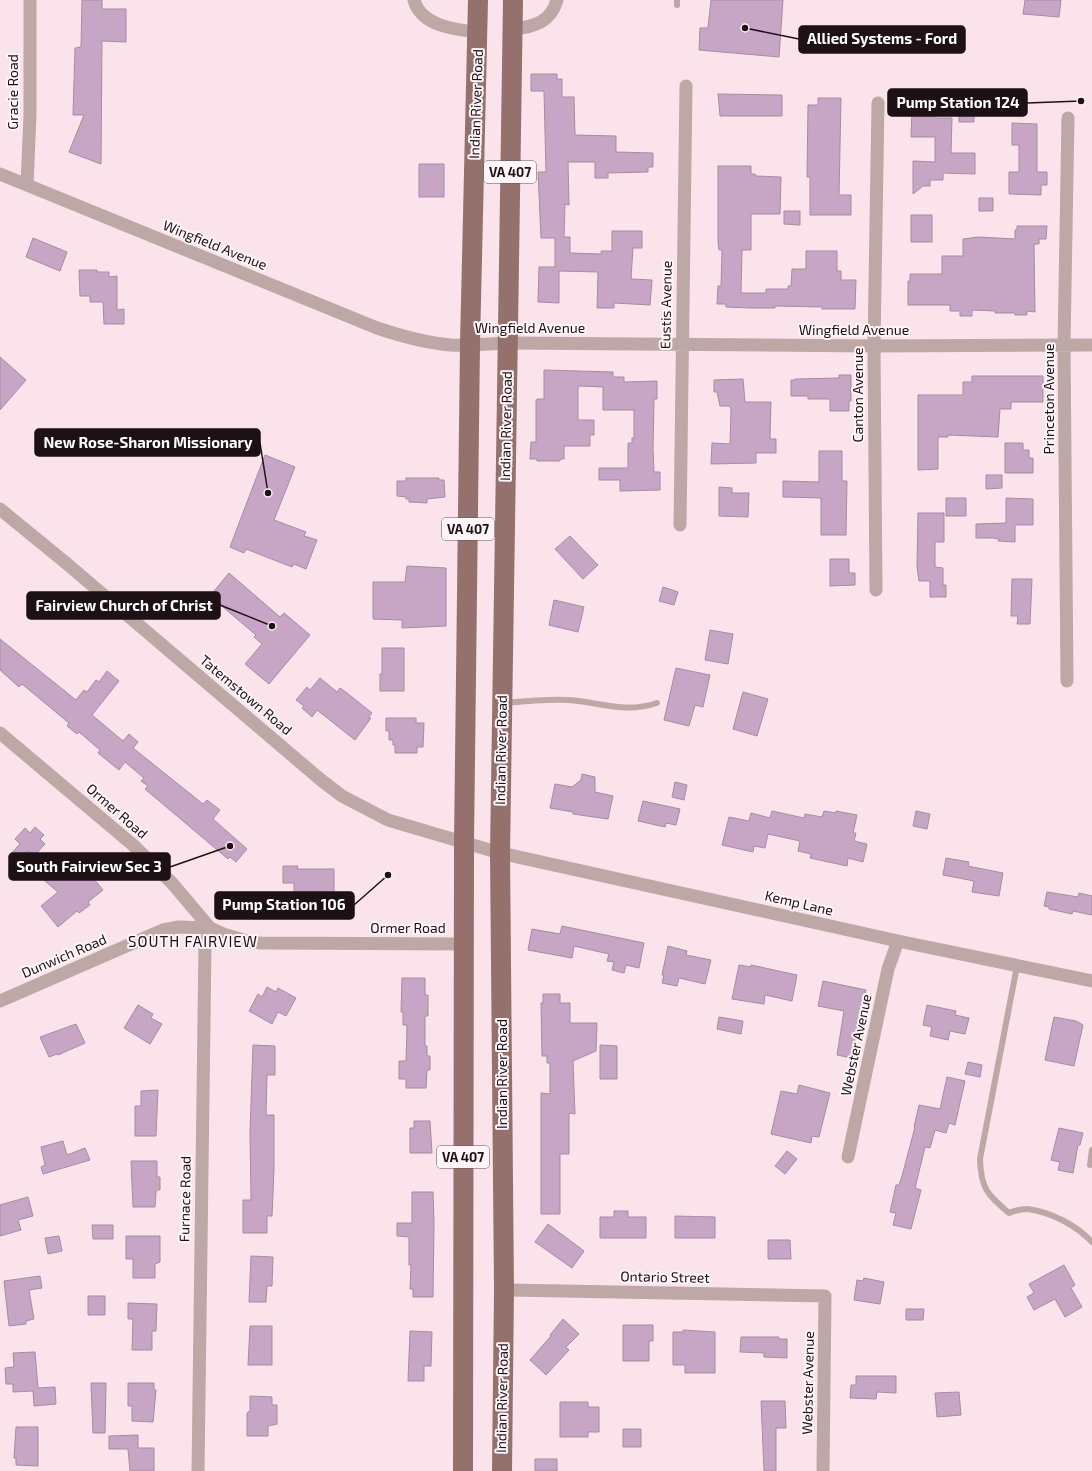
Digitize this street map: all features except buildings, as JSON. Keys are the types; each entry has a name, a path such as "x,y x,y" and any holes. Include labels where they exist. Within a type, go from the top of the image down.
{"main road":[{"name":"Indian River Road","path":"463,1471 464,843 470,344 478,0"},
{"name":"Indian River Road","path":"502,1471 504,1290 500,853 513,0"}],"street":[{"name":"Gracie Road","path":"27,185 30,116 30,0"},
{"name":"Indian River Road","path":"414,0 416,8 427,18 455,30 478,32"},
{"path":"513,29 541,22 552,14 557,0"},
{"name":"Eustis Avenue","path":"680,525 686,86"},
{"name":"Canton Avenue","path":"876,590 874,346 878,104"},
{"name":"Princeton Avenue","path":"1067,681 1064,345 1068,118"},
{"name":"Wingfield Avenue","path":"0,174 377,328 399,336 424,341 453,345 507,343 874,346 1092,345"},
{"name":"Tatemstown Road","path":"0,509 72,568 321,780 342,796 388,820 500,853"},
{"name":"Ormer Road","path":"0,733 133,845 172,883 210,928 223,934 256,942 464,944"},
{"name":"Kemp Lane","path":"500,853 898,941 1092,981"},
{"name":"Dunwich Road","path":"0,1001 163,930 179,927 210,928"},
{"name":"Furnace Road","path":"198,1471 205,944 210,928"},
{"name":"Webster Avenue","path":"848,1157 888,969 898,941"},
{"name":"Ontario Street","path":"504,1290 825,1296"},
{"name":"Webster Avenue","path":"823,1471 825,1296"}],"lane":[{"path":"502,703 569,700 628,708 641,708 657,703"},
{"path":"1017,966 980,1159 980,1175 987,1194 1009,1213 1026,1209 1052,1216 1081,1230 1092,1242"},
{"path":"1090,1164 1092,1150"}],"place":[{"name":"Allied Systems - Ford","path":"745,28"},
{"name":"Pump Station 124","path":"1081,101"},
{"name":"New Rose-Sharon Missionary","path":"268,493"},
{"name":"Fairview Church of Christ","path":"272,626"},
{"name":"South Fairview Sec 3","path":"230,846"},
{"name":"Pump Station 106","path":"388,875"}],"district":[{"name":"SOUTH FAIRVIEW","path":"193,942"}]}
